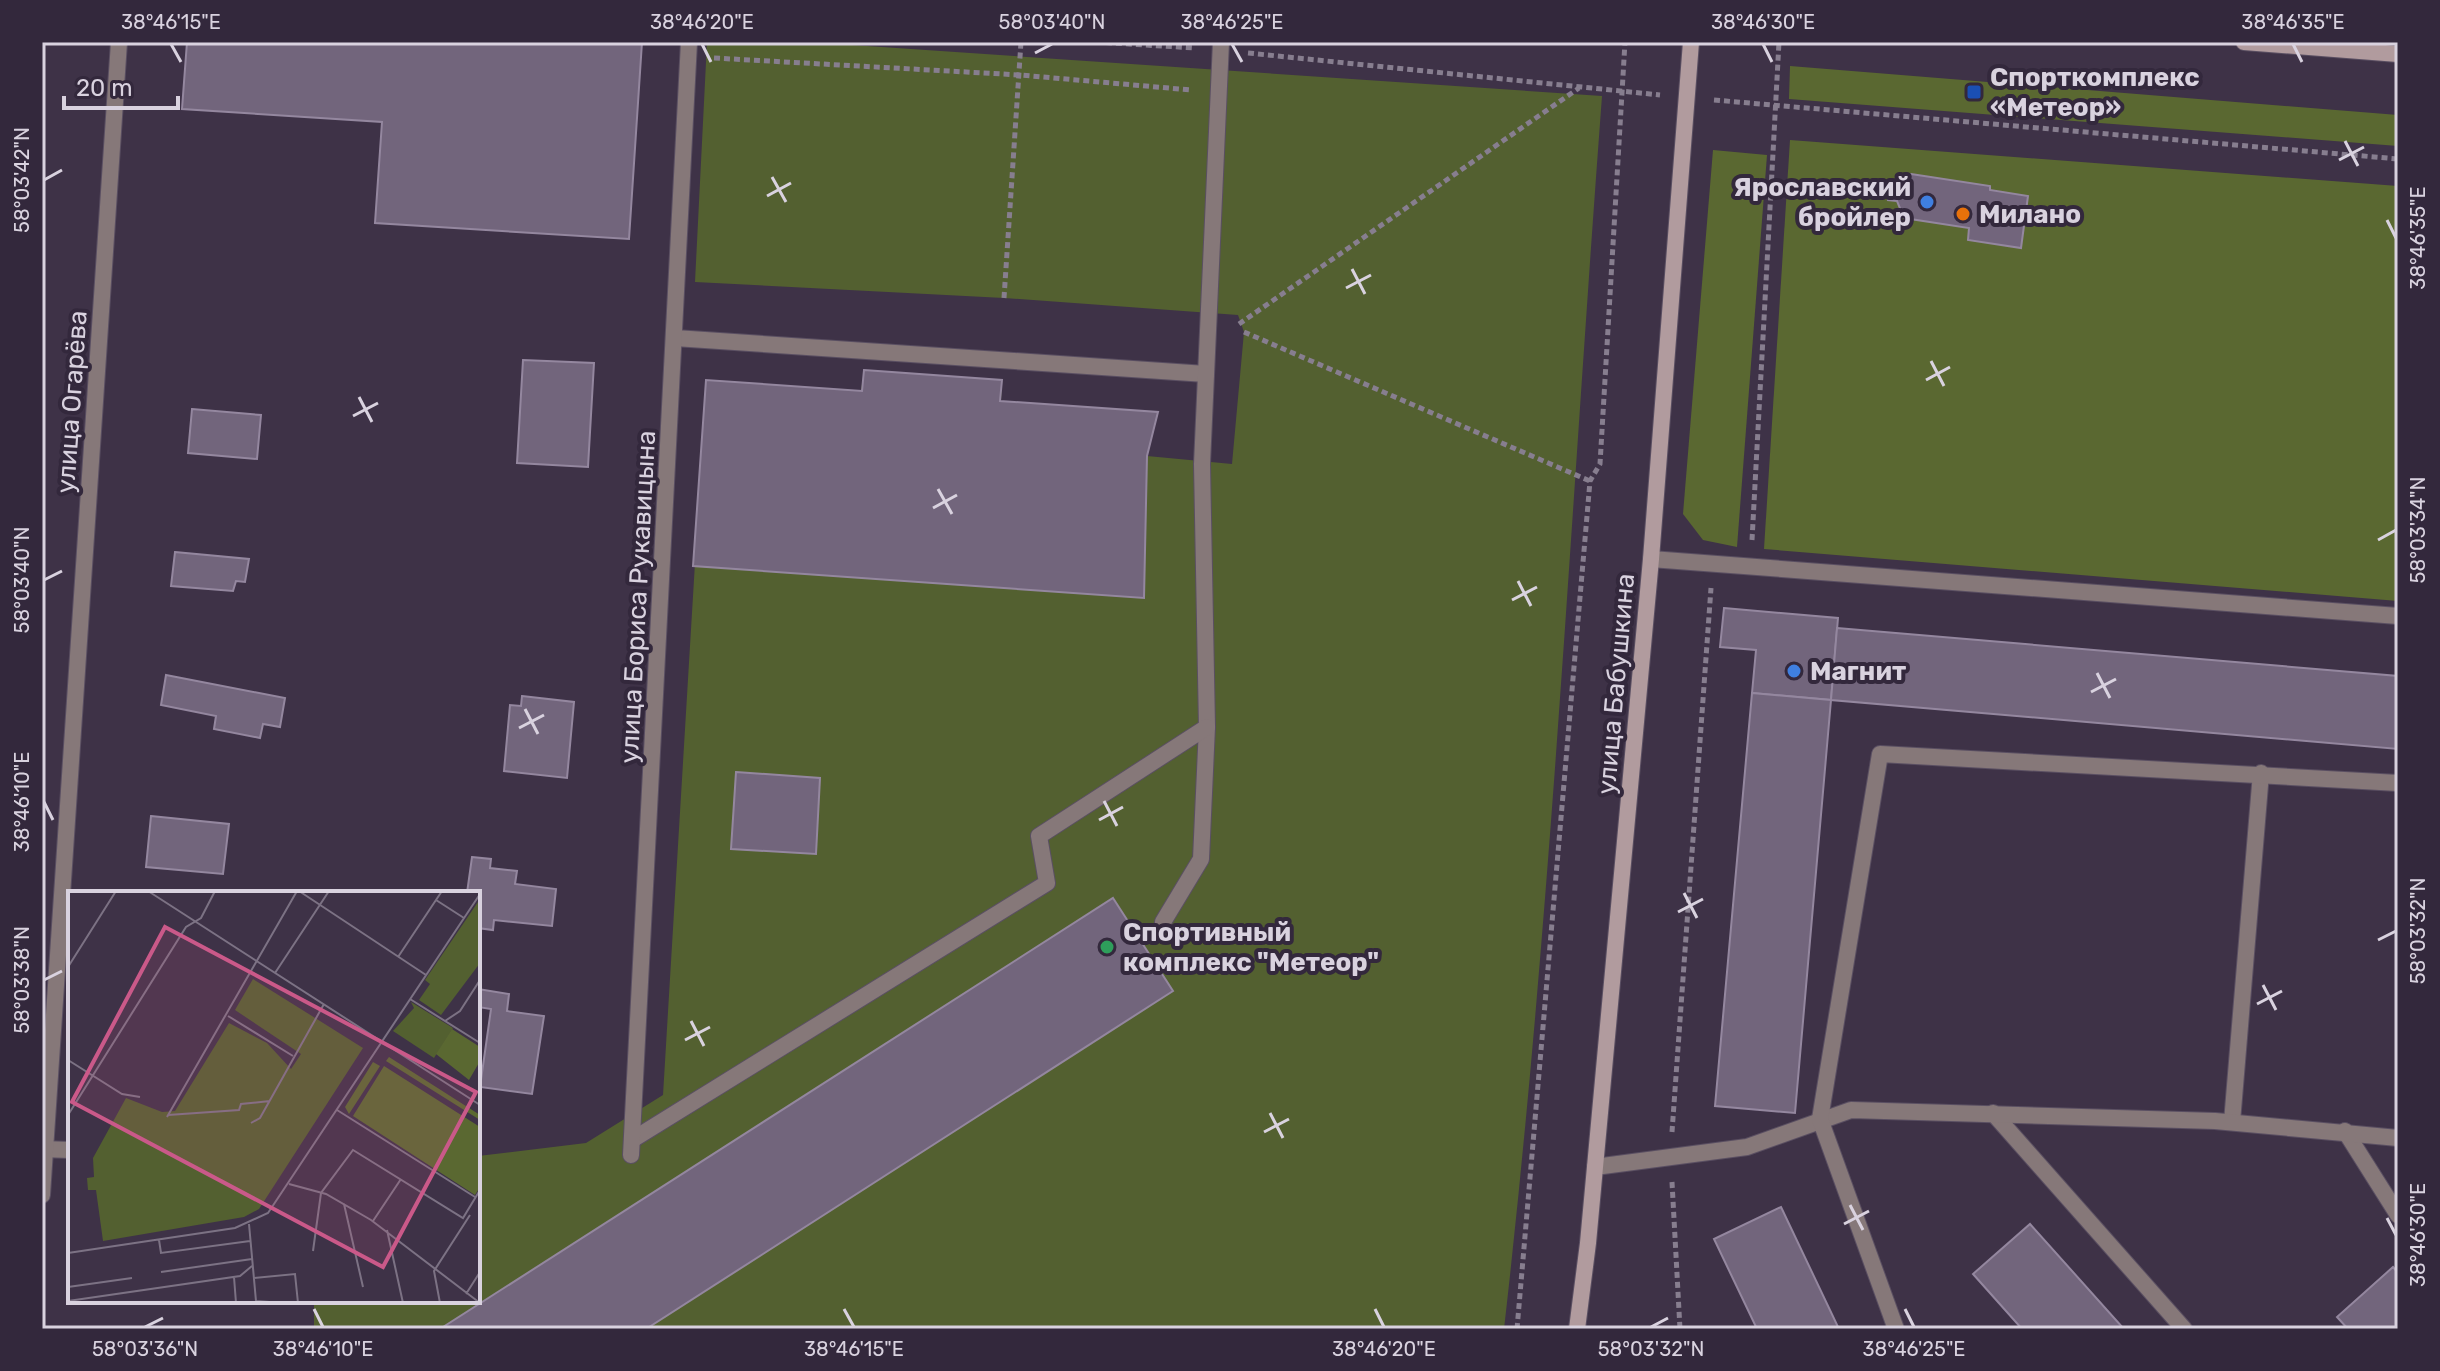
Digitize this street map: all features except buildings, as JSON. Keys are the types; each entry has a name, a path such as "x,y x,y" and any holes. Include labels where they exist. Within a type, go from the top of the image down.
{"street":[{"name":"улица Огарёва","path":"42,1195 119,42"},
{"name":"улица Бабушкина","path":"1577,1329 1595,1167 1651,559 1691,42"},
{"path":"2244,42 2398,54"},
{"path":"1163,922 1201,859 1207,727 1202,464 1221,46"},
{"name":"улица Бориса Рукавицына","path":"689,49 631,1147 1047,883 1039,836 1207,727"},
{"path":"675,338 1206,374"},
{"path":"1651,559 2398,616"},
{"path":"1896,1329 1820,1119 1880,754 2398,783"},
{"path":"2232,1122 2261,773"},
{"path":"1595,1167 1747,1147 1851,1110 2232,1122 2398,1138"},
{"path":"1993,1113 2184,1329"},
{"path":"2345,1131 2398,1215"},
{"path":"44,1149 68,1150"}],"path":[{"path":"1004,298 1021,42"},
{"path":"1096,42 1221,46 1775,107 2398,159"},
{"path":"1517,1329 1590,481 1600,464 1625,42"},
{"path":"1750,567 1779,42"},
{"path":"689,49 1219,92"},
{"path":"1239,324 1580,87"},
{"path":"1244,332 1590,481"},
{"path":"1680,1329 1670,1157 1712,564"}],"green space":[{"name":"Спортивный комплекс \"Метеор\"","path":"707,42 808,42 1602,96 1535,1021 1504,1329 314,1329 314,1303 480,1303 480,1156 586,1143 663,1095 706,380 861,391 864,370 1002,380 1001,401 1158,412 1147,456 1232,464 1244,332 1238,315 1004,298 695,282"},
{"path":"1790,66 2398,115 2398,146 1789,99"},
{"path":"1790,140 2398,186 2398,601 1764,549"},
{"path":"1713,150 1767,155 1737,547 1703,540 1683,514"}],"place":[{"name":"Спорткомплекс «Метеор»","path":"1974,92"},
{"name":"Ярославский бройлер","path":"1927,202"},
{"name":"Милано","path":"1963,214"},
{"name":"Магнит","path":"1794,671"},
{"name":"Спортивный комплекс \"Метеор\"","path":"1107,947"}]}
